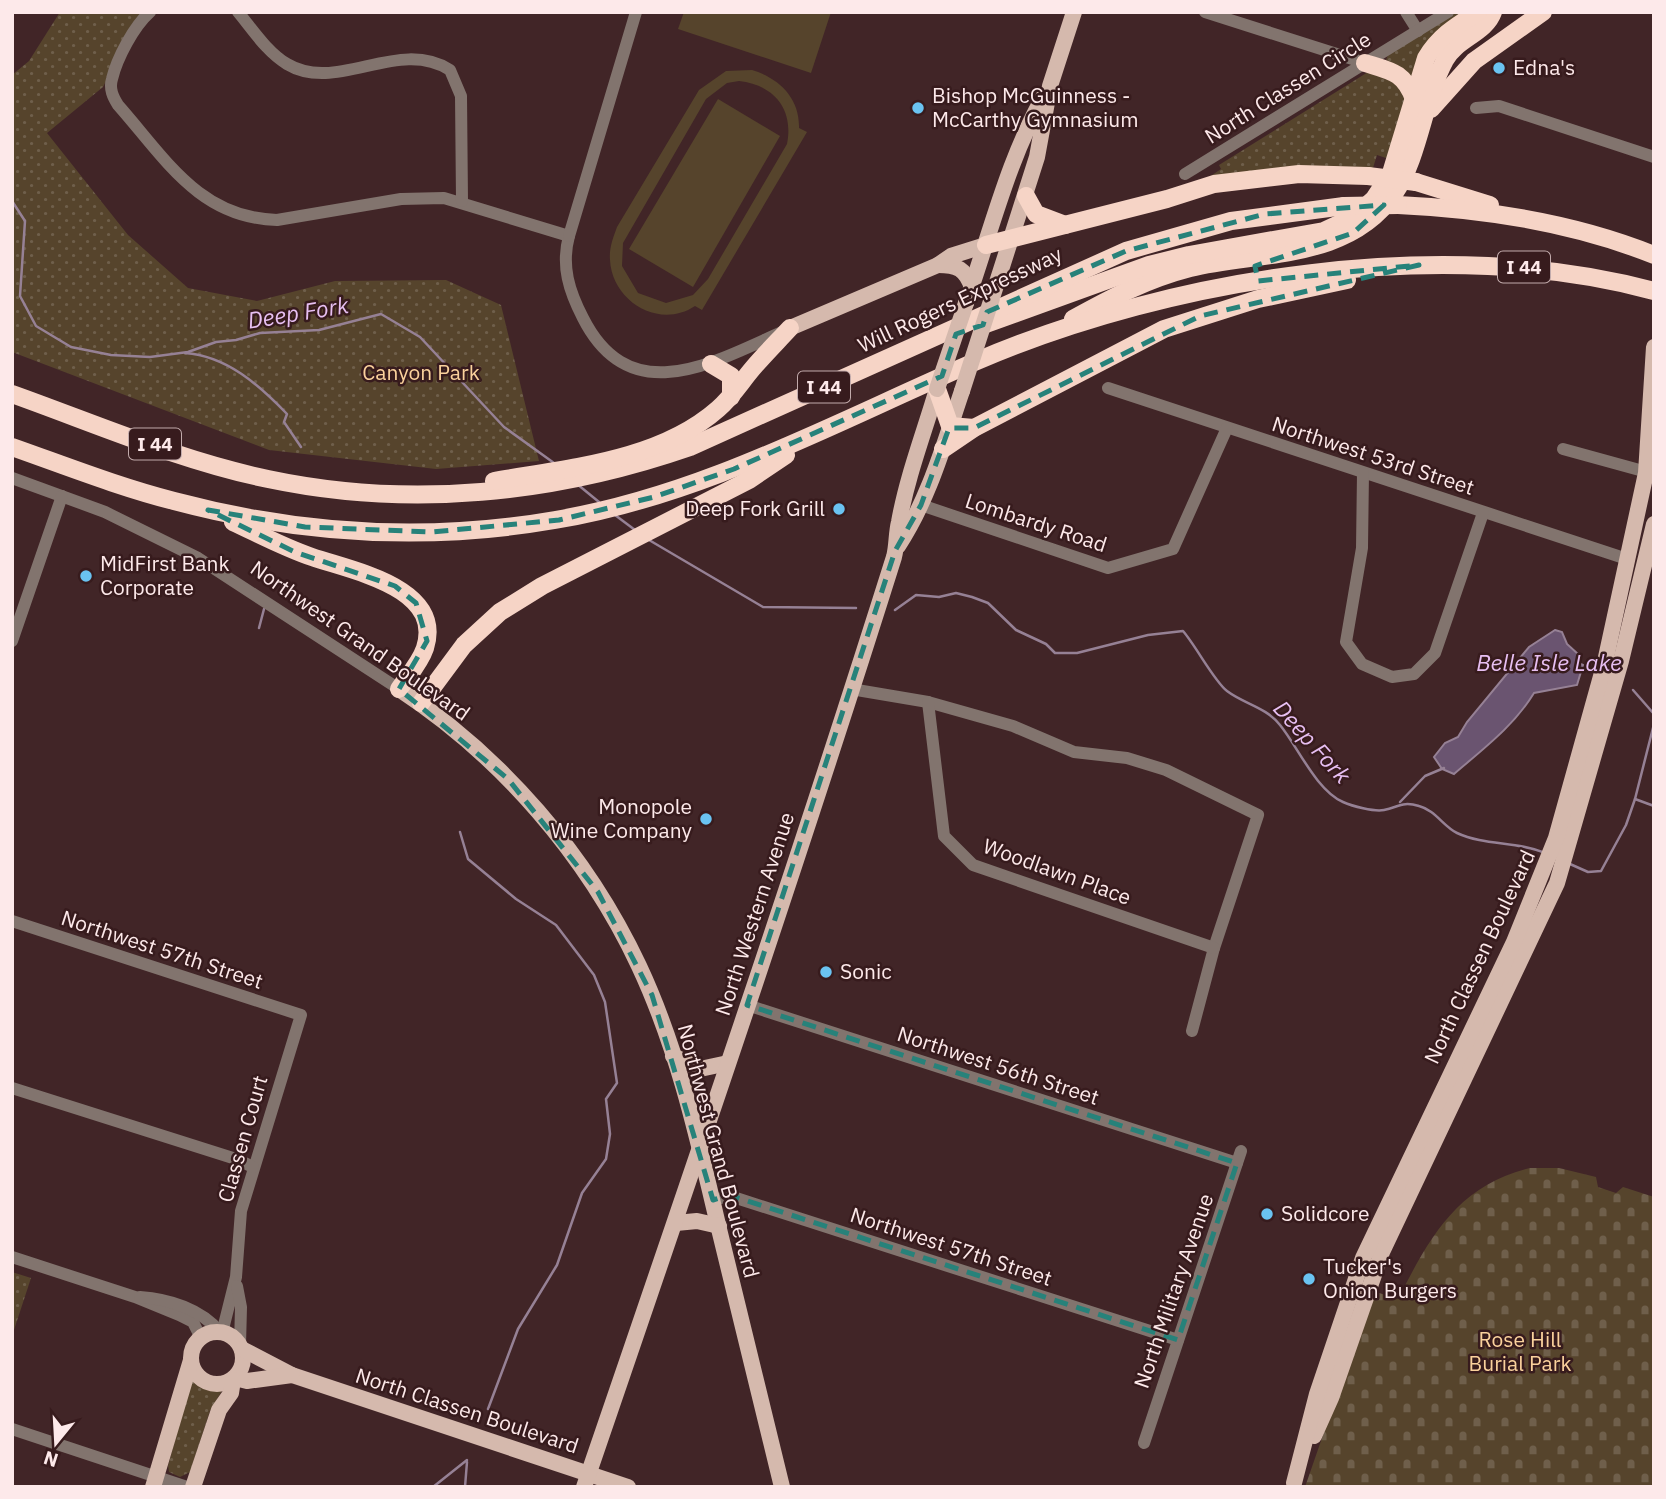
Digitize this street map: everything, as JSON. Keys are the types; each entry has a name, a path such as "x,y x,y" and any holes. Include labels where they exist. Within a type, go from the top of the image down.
{"highway":[{"path":"903,352 1149,265 1337,226 1354,217 1384,187 1397,156 1426,58 1443,34 1478,12"},
{"path":"1042,336 1129,289 1152,280 1239,258 1316,247 1353,233 1374,217 1393,196 1446,59 1460,41 1490,21 1493,12"},
{"path":"1440,73 1523,12"},
{"path":"1420,126 1436,102 1474,61 1542,12"},
{"path":"1365,63 1401,76 1408,83 1413,99"},
{"path":"986,244 1230,181 1300,174 1368,176 1437,186 1526,218"},
{"path":"1026,196 1036,214 1065,225"},
{"name":"Will Rogers Expressway","path":"12,394 265,479 337,490 414,495 523,482 690,447 1126,251 1231,221 1344,206 1398,205 1480,211 1526,218 1648,253"},
{"path":"943,449 974,428 1130,346 1199,316 1258,299 1419,265"},
{"name":"I 44","path":"12,447 136,491 208,510 305,527 384,532 467,531 559,520 654,497 734,469 983,358 1042,336 1206,291 1293,276 1419,265 1527,267 1654,291"},
{"path":"620,463 690,428 731,397 751,369 790,328"},
{"path":"711,364 731,376 731,397"},
{"path":"12,386 89,421"},
{"path":"937,398 950,426 974,428"},
{"path":"421,704 464,645 500,612 601,556 749,480 827,428"},
{"path":"208,510 295,552 384,582 411,597 427,625 427,641 420,659 399,689"}],"main road":[{"name":"North Western Avenue","path":"895,551 921,505 943,449 1026,196 1044,128 1050,86 1074,12"},
{"name":"North Western Avenue","path":"587,1480 676,1223 852,689 895,551 914,464 969,295 1028,124 1050,86"},
{"path":"790,328 986,244"},
{"path":"945,261 979,265 992,293"},
{"path":"945,261 967,274 969,295"},
{"name":"North Classen Boulevard","path":"1563,841 1627,559 1650,474 1654,347"},
{"name":"North Classen Boulevard","path":"1293,1485 1331,1398 1405,1184 1550,881 1633,615 1654,524"},
{"path":"1616,611 1633,615"},
{"name":"Northwest Grand Boulevard","path":"399,689 421,704 508,779 578,864 629,946 673,1056 700,1149 782,1487"},
{"path":"673,1056 700,1069 728,1063"},
{"path":"676,1223 697,1221 719,1226"},
{"path":"154,1482 193,1348 201,1338 221,1333"},
{"name":"North Classen Boulevard","path":"221,1333 292,1375 587,1480 628,1487"},
{"path":"193,1487 219,1410 243,1363 241,1347"},
{"name":"North Classen Boulevard","path":"191,1360 196,1373 206,1382 220,1385 234,1379 247,1381 292,1375"}],"street":[{"path":"150,12 138,26 111,80 111,93 118,105 194,190 208,202 239,216 277,220 401,199 444,198 462,201 569,236"},
{"path":"238,12 274,55 301,70 331,72 424,58 450,70 461,96 462,201"},
{"path":"1205,12 1365,63"},
{"path":"1406,12 1418,31"},
{"name":"North Classen Circle","path":"1185,174 1448,12"},
{"path":"634,14 565,257 570,289 588,328 606,352 623,363 653,372 687,371 711,364 790,328"},
{"path":"1476,108 1499,106 1654,157"},
{"name":"Northwest 53rd Street","path":"1108,388 1627,559"},
{"name":"Lombardy Road","path":"921,505 1108,568 1173,549 1227,428"},
{"path":"1563,449 1650,474"},
{"path":"1363,473 1362,548 1346,642 1362,664 1392,677 1414,674 1435,653 1483,513"},
{"name":"Northwest Grand Boulevard","path":"12,478 105,512 198,558 399,689"},
{"path":"12,641 62,496"},
{"path":"852,689 928,702 1013,726 1074,752 1127,758 1166,770 1258,816 1214,947 1192,1031"},
{"name":"Woodlawn Place","path":"928,702 944,835 973,865 1214,947"},
{"name":"Northwest 57th Street","path":"12,921 300,1015"},
{"name":"Northwest 56th Street","path":"747,1004 1239,1157"},
{"name":"Classen Court","path":"221,1333 236,1277 241,1211 300,1015"},
{"path":"12,1088 236,1159 253,1167"},
{"name":"North Military Avenue","path":"1144,1443 1239,1157"},
{"name":"Northwest 57th Street","path":"713,1200 730,1196 1178,1340"},
{"path":"12,1257 135,1297 192,1322 201,1338"},
{"name":"Classen Court","path":"236,1277 241,1307 241,1347"},
{"path":"135,1297 157,1298 189,1309 213,1323 221,1333"},
{"path":"12,1429 154,1482 187,1487"}],"highlighted area":[{"path":"1384,205 1353,233 1255,266 1258,281 1419,265 1200,316 974,428 949,428 921,505 895,551 747,1005 1237,1163 1178,1340 729,1195 713,1200 652,995 598,892 508,779 399,689 427,641 416,603 395,586 295,552 208,510 305,527 432,532 559,520 654,497 734,469 942,376 956,334 983,325 987,312 1126,251 1265,214"}],"green space":[{"name":"Canyon Park","path":"60,12 142,12 103,87 47,133 128,235 188,288 257,301 335,281 446,280 501,305 539,461 436,469 269,450 12,352 12,75 29,61"},
{"path":"684,12 831,12 811,73 678,29"},
{"path":"1455,12 1464,12 1413,78 1386,60 1388,55"},
{"path":"752,70 779,84 796,107 799,128 807,132 702,310 695,306 681,313 653,313 628,299 619,288 610,260 613,239 617,227 699,90 726,71","holes":["727,83 751,83 771,93 779,101 787,120 787,144 708,279 693,295 666,303 638,293 622,266 623,243 706,99"]},
{"path":"1368,72 1394,79 1407,94 1389,159 1377,155 1372,171 1199,184 1221,169 1219,165"},
{"path":"718,99 780,136 693,287 629,249"},
{"name":"Rose Hill Burial Park","path":"1530,1168 1559,1168 1596,1177 1598,1187 1616,1193 1623,1187 1654,1197 1654,1487 1305,1487 1373,1291 1398,1299 1435,1235 1465,1201 1483,1187"},
{"path":"12,1272 31,1278 12,1336"},
{"path":"192,1376 208,1388 223,1389 210,1411 190,1472 180,1477 169,1472 168,1466"}],"water":[{"name":"Belle Isle Lake","path":"1555,630 1562,632 1567,644 1579,655 1579,663 1583,665 1577,685 1534,693 1508,727 1454,774 1442,769 1434,757 1445,743 1458,737 1467,722 1529,647"}],"waterway":[{"name":"Deep Fork","path":"12,201 25,221 20,296 36,326 71,347 111,355 150,357 188,352 216,342 260,333 319,330 381,314 420,337 504,427 554,463"},
{"path":"185,353 215,360 253,383 287,414 284,422 301,447"},
{"name":"Deep Fork","path":"577,484 599,502"},
{"name":"Deep Fork","path":"615,515 635,530"},
{"name":"Deep Fork","path":"649,540 763,607 856,608"},
{"name":"Deep Fork","path":"895,610 916,595 939,597 956,593 972,597 988,603 1016,630 1046,644 1055,653 1077,653 1148,635 1183,631 1227,691 1262,710 1280,725 1316,778 1333,796 1347,804 1375,810 1404,804 1419,806 1430,811 1457,833 1545,853"},
{"path":"259,628 264,609"},
{"path":"1633,690 1654,714"},
{"path":"1635,799 1654,724"},
{"path":"1400,802 1425,776 1444,768"},
{"name":"Deep Fork","path":"1570,864 1588,872 1601,871 1626,825 1635,799 1654,806"},
{"path":"460,832 468,859 516,899 556,925 594,975 605,1002 617,1083 606,1099 610,1134 606,1159 582,1193 557,1265 518,1329 488,1409"},
{"path":"433,1487 467,1460"},
{"path":"465,1487 467,1462"}],"place":[{"name":"Edna's","path":"1499,68"},
{"name":"Bishop McGuinness - McCarthy Gymnasium","path":"918,108"},
{"name":"Deep Fork Grill","path":"839,509"},
{"name":"MidFirst Bank Corporate","path":"86,576"},
{"name":"Monopole Wine Company","path":"706,819"},
{"name":"Sonic","path":"826,972"},
{"name":"Solidcore","path":"1267,1214"},
{"name":"Tucker's Onion Burgers","path":"1309,1279"}]}
